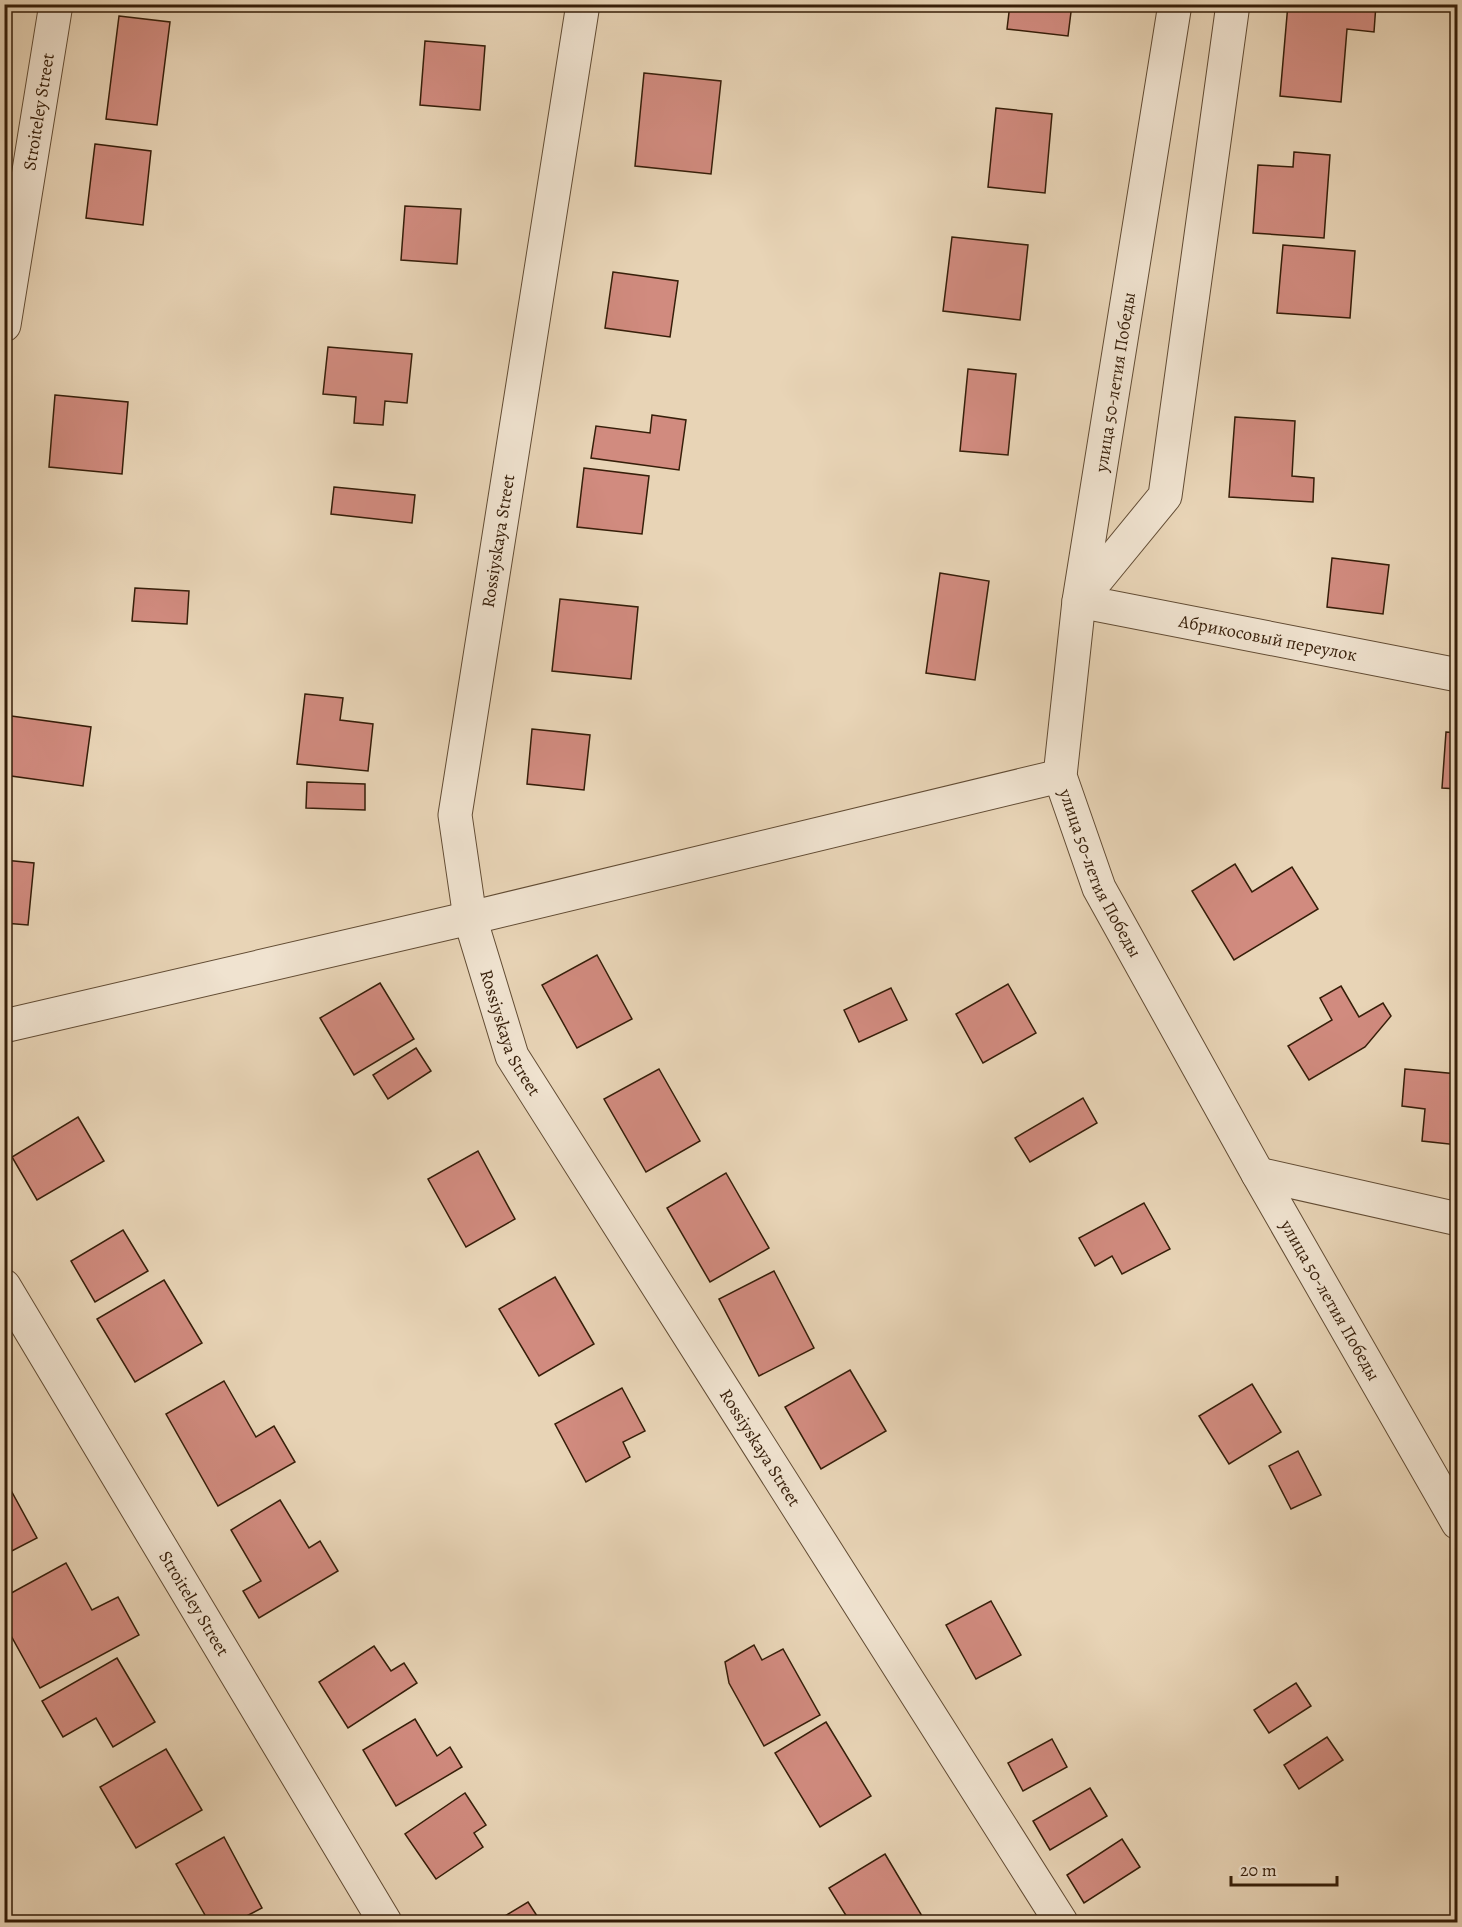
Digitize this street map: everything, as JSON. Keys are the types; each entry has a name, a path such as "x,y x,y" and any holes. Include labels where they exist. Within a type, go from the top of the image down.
{"street":[{"name":"Stroiteley Street","path":"4,325 56,4"},
{"name":"Rossiyskaya Street","path":"583,4 455,815 470,918 512,1056 1060,1923"},
{"name":"улица 50-летия Победы","path":"1175,4 1079,601 1060,776 1099,888 1258,1174 1458,1523"},
{"path":"1079,601 1165,495 1233,4"},
{"name":"Абрикосовый переулок","path":"1079,601 1458,675"},
{"path":"4,1026 470,918 1060,776"},
{"path":"1258,1174 1458,1219"},
{"name":"Stroiteley Street","path":"4,1286 385,1923"}],"building":[{"path":"1010,4 1072,4 1068,36 1007,29"},
{"path":"1288,4 1376,4 1374,32 1347,29 1341,102 1280,96"},
{"path":"119,16 170,22 157,125 106,119"},
{"path":"425,41 485,46 480,110 420,105"},
{"path":"644,73 721,81 711,174 635,166"},
{"path":"996,108 1052,114 1045,193 988,187"},
{"path":"95,144 151,151 143,225 86,218"},
{"path":"1294,152 1330,155 1324,238 1253,233 1258,165 1293,167"},
{"path":"405,206 461,209 457,264 401,260"},
{"path":"952,237 1028,245 1020,320 943,311"},
{"path":"1283,245 1355,251 1350,318 1277,313"},
{"path":"613,272 678,281 670,337 605,328"},
{"path":"328,347 412,354 407,403 385,401 383,425 354,423 356,397 323,394"},
{"path":"968,369 1016,374 1008,455 960,451"},
{"path":"55,395 128,402 122,474 49,467"},
{"path":"652,415 686,420 679,470 591,458 596,426 650,433"},
{"path":"1235,417 1295,421 1292,476 1314,478 1313,502 1229,497"},
{"path":"584,468 649,476 642,534 577,527"},
{"path":"334,487 415,495 412,523 331,514"},
{"path":"1332,558 1389,565 1383,614 1327,607"},
{"path":"940,573 989,581 975,680 926,673"},
{"path":"135,588 189,591 187,624 132,621"},
{"path":"560,599 638,607 631,679 552,671"},
{"path":"305,694 343,698 340,720 373,724 368,771 297,764"},
{"path":"4,715 91,727 83,786 4,775"},
{"path":"532,729 590,735 584,790 527,784"},
{"path":"1446,732 1458,733 1458,789 1442,788"},
{"path":"307,782 365,784 365,810 306,808"},
{"path":"4,860 34,863 28,925 4,923"},
{"path":"1235,864 1252,892 1292,867 1318,909 1234,960 1192,891"},
{"path":"597,955 632,1019 577,1048 542,985"},
{"path":"380,983 414,1039 354,1075 320,1018"},
{"path":"1008,984 1036,1033 983,1063 956,1014"},
{"path":"1341,986 1359,1017 1383,1003 1391,1016 1365,1047 1309,1080 1288,1046 1332,1020 1320,998"},
{"path":"891,988 907,1020 859,1042 844,1010"},
{"path":"416,1048 431,1071 388,1099 373,1075"},
{"path":"659,1069 700,1141 646,1172 604,1099"},
{"path":"1405,1069 1458,1074 1458,1145 1422,1141 1425,1109 1402,1106"},
{"path":"1083,1098 1097,1123 1030,1162 1015,1138"},
{"path":"78,1117 104,1161 37,1200 12,1157"},
{"path":"478,1151 515,1219 466,1247 428,1179"},
{"path":"726,1173 769,1248 710,1282 667,1208"},
{"path":"1144,1203 1170,1249 1122,1274 1112,1256 1095,1266 1079,1238"},
{"path":"123,1230 148,1271 95,1302 71,1261"},
{"path":"774,1271 814,1348 759,1376 719,1299"},
{"path":"555,1277 594,1344 539,1376 499,1309"},
{"path":"164,1280 202,1343 135,1382 97,1319"},
{"path":"850,1370 886,1431 821,1469 785,1407"},
{"path":"224,1381 256,1437 274,1426 295,1462 218,1506 166,1414"},
{"path":"1252,1384 1281,1432 1229,1464 1199,1416"},
{"path":"622,1388 645,1431 623,1442 630,1457 586,1482 555,1424"},
{"path":"1298,1451 1321,1495 1291,1509 1269,1466"},
{"path":"7,1483 37,1538 4,1555 4,1484"},
{"path":"280,1500 309,1548 320,1541 338,1571 259,1618 243,1591 261,1581 231,1530"},
{"path":"66,1563 92,1610 118,1597 139,1635 40,1688 4,1623 4,1597"},
{"path":"991,1601 1021,1655 976,1679 946,1625"},
{"path":"754,1645 762,1660 783,1649 820,1715 764,1746 729,1683 725,1662"},
{"path":"374,1646 391,1671 404,1663 417,1683 348,1728 319,1682"},
{"path":"117,1658 155,1722 113,1747 96,1718 63,1737 42,1701"},
{"path":"1296,1683 1311,1706 1269,1733 1254,1710"},
{"path":"415,1719 437,1756 450,1747 462,1767 396,1806 363,1750"},
{"path":"826,1722 871,1796 820,1827 775,1753"},
{"path":"1327,1737 1343,1760 1299,1789 1284,1765"},
{"path":"1052,1739 1067,1767 1023,1791 1008,1763"},
{"path":"166,1749 202,1810 136,1848 100,1787"},
{"path":"1090,1788 1107,1816 1050,1850 1033,1821"},
{"path":"465,1793 486,1825 474,1833 483,1847 436,1879 405,1834"},
{"path":"224,1837 262,1908 235,1922 209,1922 176,1864"},
{"path":"1122,1839 1140,1867 1084,1903 1067,1875"},
{"path":"885,1854 922,1916 911,1922 850,1922 829,1888"},
{"path":"528,1902 541,1922 495,1922"}]}
